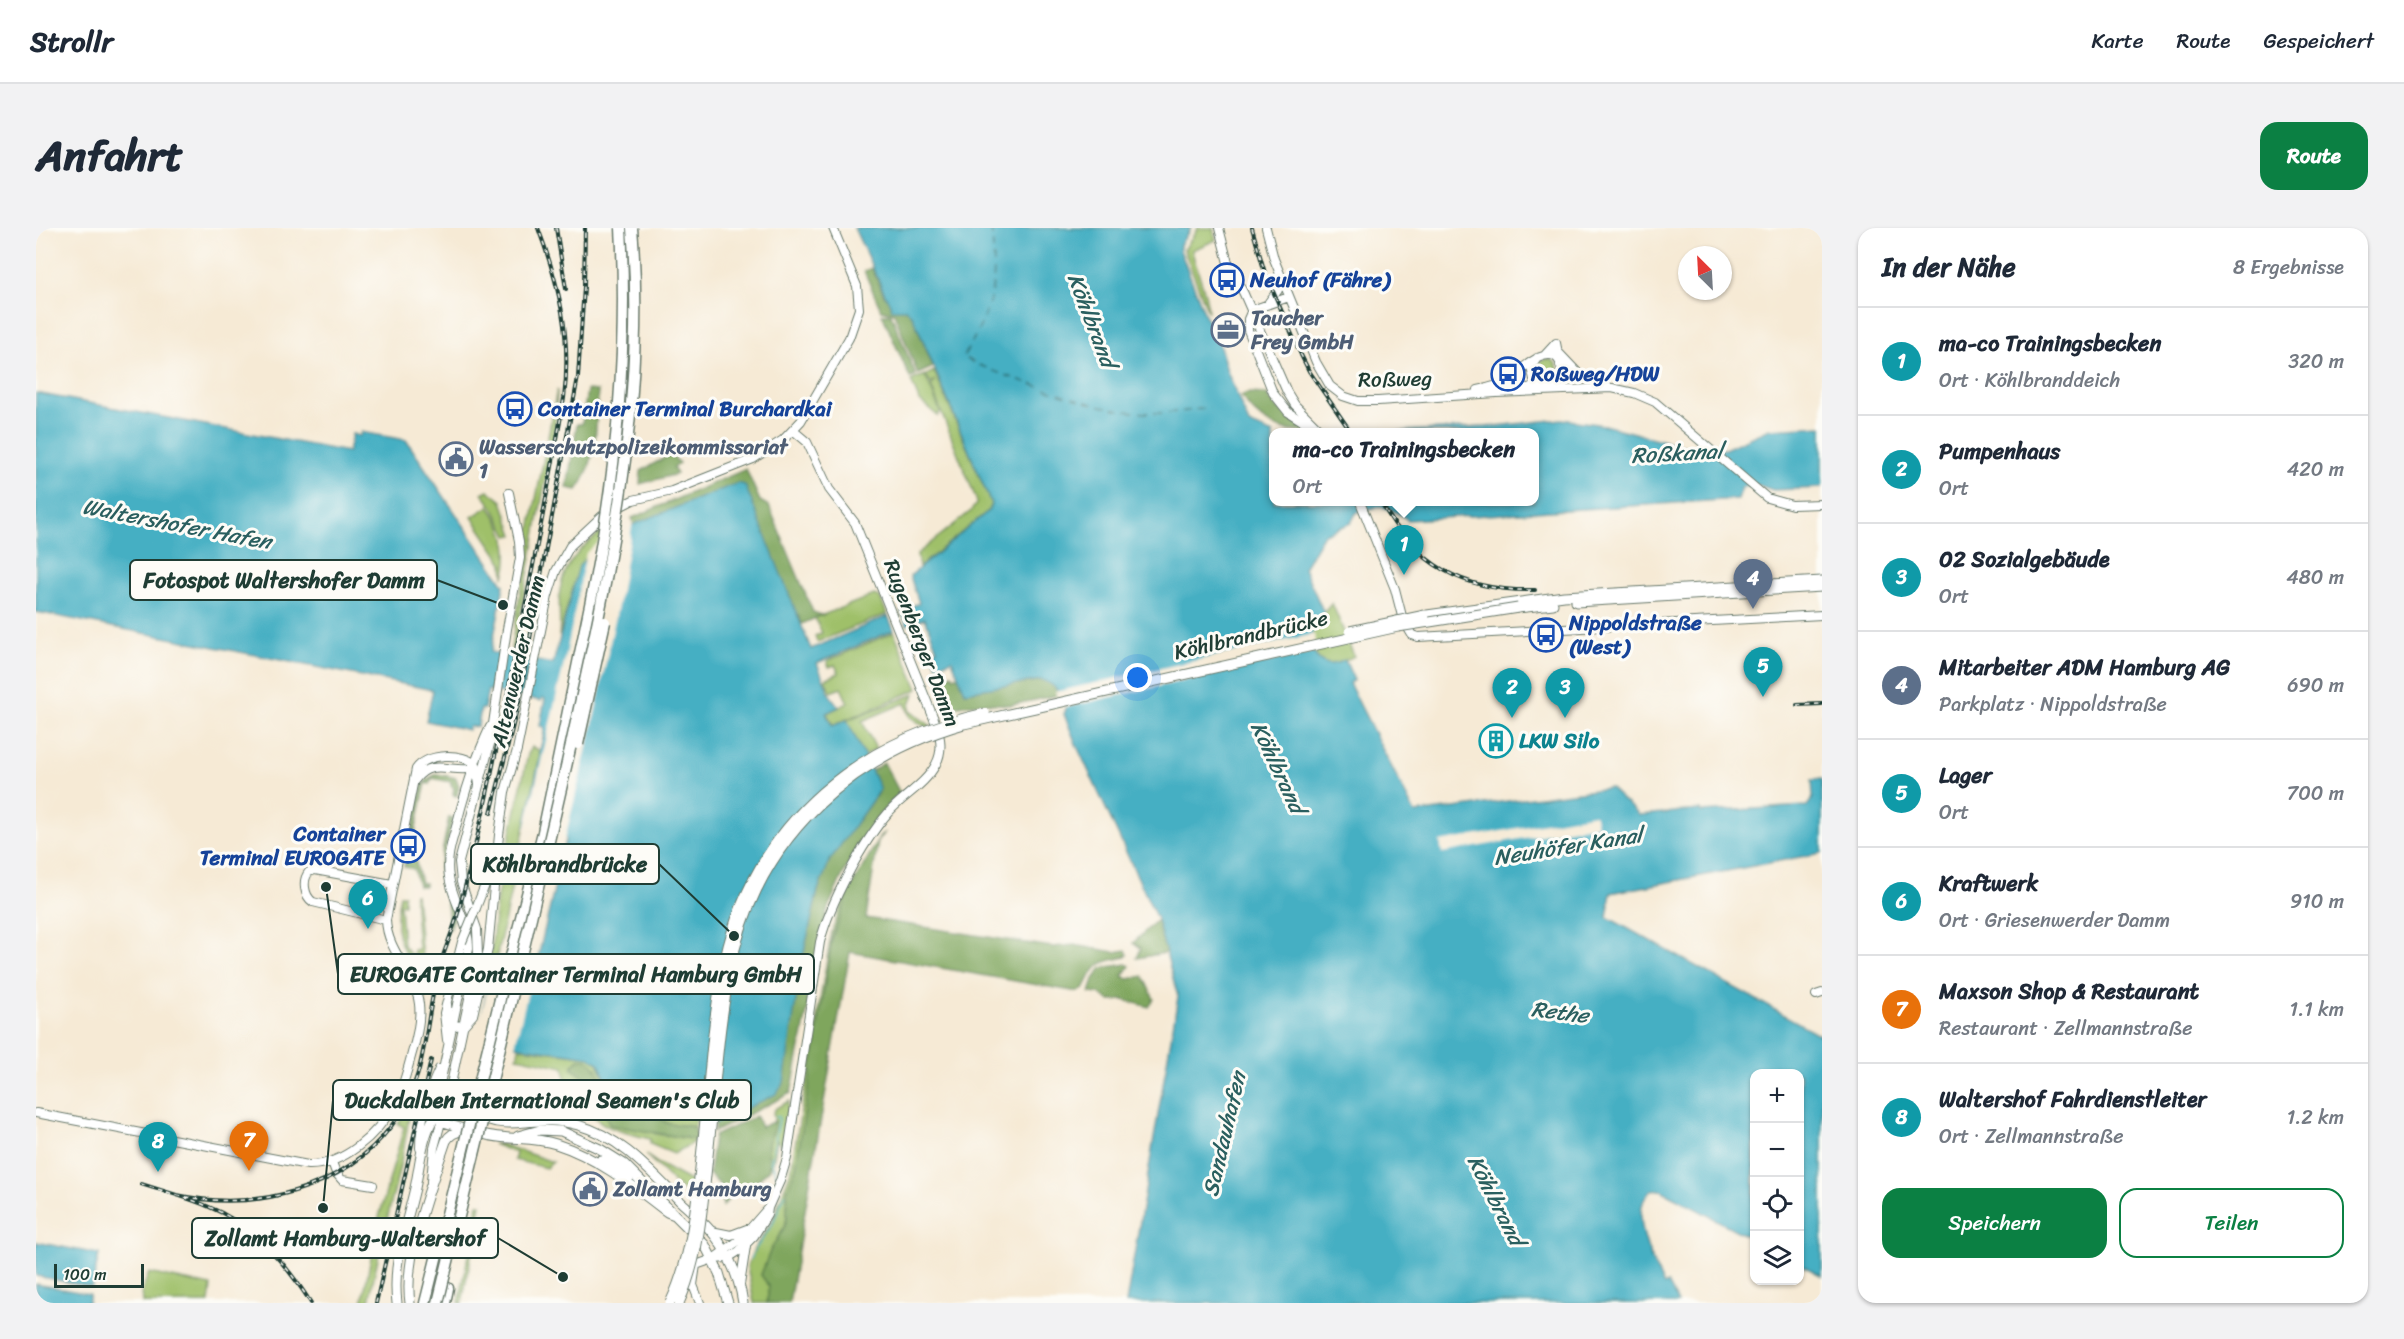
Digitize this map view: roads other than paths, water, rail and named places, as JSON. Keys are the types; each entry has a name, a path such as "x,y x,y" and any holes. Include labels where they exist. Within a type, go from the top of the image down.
{"highway":[{"path":"425,1303 543,832 600,558 620,393 623,301 621,228"},
{"path":"438,1303 557,805 602,602 622,487 630,410 634,321 632,228"},
{"path":"444,1303 572,772 609,604 636,416 641,329 639,228"}],"main road":[{"name":"Köhlbrandbrücke","path":"670,1303 688,1249 696,1201 720,991 728,947 738,916 759,870 791,824 829,786 873,754 921,731 970,716 1397,620 1487,605 1564,596 1822,581"},
{"name":"Köhlbrandbrücke","path":"679,1303 693,1264 700,1223 725,1002 741,930 764,876 795,830 833,791 873,762 914,741 964,724 1428,621 1571,602 1822,587"},
{"path":"397,1303 397,1263 429,1127 440,1117 467,1116 504,1123 543,1120 563,1123 652,1174 711,1231 726,1254 740,1287 743,1303"},
{"path":"410,1303 410,1266 430,1188 447,1139 457,1132 469,1130 493,1136 545,1141 566,1148 623,1179 666,1212 675,1215"},
{"path":"513,1138 546,1130 573,1136 618,1160 697,1235 713,1259 723,1282 728,1303"}],"street":[{"name":"Altenwerder Damm","path":"464,1025 473,1015 488,949 505,792 529,698 550,587 556,571 570,546 593,523 626,503 681,489 753,459 774,447 794,431 808,411 849,338 859,309 857,286 832,228"},
{"path":"1219,228 1228,263 1252,310 1287,392 1303,414 1318,428"},
{"name":"Roßweg","path":"1266,228 1280,273 1320,372 1330,386 1343,396 1358,401 1378,401 1612,388"},
{"path":"1268,303 1278,290 1280,273"},
{"path":"1289,297 1252,310 1248,319 1248,330 1273,393 1288,411 1316,428"},
{"name":"Roßweg","path":"1457,395 1500,384 1556,343 1559,353 1583,377"},
{"path":"1541,356 1531,366 1532,376 1538,383 1547,385 1558,379 1561,372 1559,353"},
{"name":"Roßweg","path":"1541,356 1554,357 1560,364 1583,377 1655,402 1767,498 1782,504 1822,504"},
{"name":"Roßweg","path":"1496,393 1514,388 1547,385 1597,389"},
{"name":"Rugenberger Damm","path":"726,1254 747,1245 763,1224 780,1180 786,1158 820,942 826,918 869,839 887,814 928,775 940,754 940,733 855,524 829,489 807,442 794,431"},
{"path":"477,765 493,720 520,558 519,541 509,493"},
{"path":"1362,506 1395,589 1403,620 1412,634 1418,637 1822,615"},
{"path":"36,1113 308,1166 332,1162 357,1147 388,1114 405,1078 419,1029 420,1011 417,993 390,943 386,920 416,769 428,759 446,756 477,765"},
{"name":"Altenwerder Damm","path":"440,1117 434,1106 466,968 469,941 451,887 448,862 468,780 477,765"},
{"name":"Altenwerder Damm","path":"440,1117 450,1089 475,973 479,941 476,924 461,882 459,862 479,785 477,765"},
{"path":"411,786 419,774 429,768 455,769 477,765"},
{"path":"455,769 468,780"},
{"name":"Altenwerder Damm","path":"447,1045 444,1017 462,942 490,872 499,835"},
{"path":"386,920 313,902 306,895 306,877 309,872 315,870 392,884"},
{"name":"Altenwerder Damm","path":"447,1004 447,1016 452,1024"},
{"path":"452,1024 458,1027 464,1025"},
{"name":"Altenwerder Damm","path":"420,1158 420,1135 432,1083 445,1054"},
{"path":"450,1089 453,1099 467,1116"},
{"path":"430,1188 440,1117 469,1130"},
{"path":"332,1162 336,1173 342,1180 374,1185"},
{"name":"Rugenberger Damm","path":"726,1254 768,1208"},
{"path":"711,1231 731,1235 749,1229"},
{"path":"740,1287 747,1245"},
{"path":"700,1303 693,1285 696,1265 726,1254"}],"water":[{"path":"854,228 1191,228 1180,245 1180,250 1212,332 1216,332 1227,371 1249,424 1269,432 1269,506 1539,506 1539,428 1464,428 1562,419 1604,425 1706,452 1725,449 1769,429 1822,426 1822,488 1773,490 1758,485 1742,487 1738,499 1408,520 1395,511 1378,507 1356,513 1351,523 1324,534 1304,568 1324,613 1313,632 1311,642 1313,651 1324,663 1334,664 1345,660 1354,680 1349,683 1415,813 1610,788 1639,815 1807,806 1813,798 1812,780 1822,779 1822,853 1611,893 1607,917 1822,1036 1822,1276 1804,1266 1804,1069 1750,1069 1750,1238 1661,1190 1651,1191 1644,1199 1641,1210 1644,1237 1664,1285 1668,1283 1678,1303 1126,1303 1178,997 1157,919 1076,744 1064,714 1066,709 1057,691 1051,684 1041,680 965,692 952,660 937,665 931,652 937,649 925,618 907,625 901,611 919,603 910,576 988,511 991,504 913,317 906,309 892,309"},
{"name":"Waltershofer Hafen","path":"36,393 348,452 352,434 360,436 361,432 406,440 504,585 491,652 553,664 579,566 585,559 632,525 738,483 745,485 811,649 888,616 894,630 817,663 830,695 839,707 826,713 832,726 847,720 880,789 830,860 818,890 801,965 784,1082 776,1094 717,1123 614,1099 599,1063 590,1057 490,1042 480,1026 488,980 530,991 566,839 525,827 544,735 544,727 540,726 545,699 542,698 541,701 488,690 478,726 469,727 468,730 426,721 433,690 36,612"},
{"path":"36,1242 99,1254 92,1287 36,1276"},
{"path":"36,1284 90,1294 88,1303 36,1302"}],"waterway":[{"path":"776,1117 779,1119 771,1162 777,1175"},
{"path":"751,1259 772,1225 785,1194"}],"railway":[{"path":"177,1195 206,1200 266,1197 295,1191 323,1180 349,1166 372,1147 392,1125 413,1087 424,1048 435,986 458,913 487,793 564,398 566,354 562,311 558,290 538,228"},
{"path":"556,228 566,289"},
{"path":"491,813 520,697 578,377 585,228"},
{"path":"1252,228 1265,273 1301,355 1309,371 1348,428"},
{"path":"1383,506 1409,543 1444,570 1464,580 1486,586 1535,590"},
{"path":"1797,705 1822,704"},
{"path":"376,1303 431,1060"},
{"path":"141,1184 199,1203 239,1223 279,1259 311,1303"}],"place":[{"name":"Neuhof (Fähre)","path":"1227,280"},
{"name":"Taucher Frey GmbH","path":"1228,330"},
{"name":"Roßweg/HDW","path":"1508,374"},
{"name":"Container Terminal Burchardkai","path":"515,409"},
{"name":"Wasserschutzpolizeikommissariat 1","path":"456,459"},
{"name":"ma-co Trainingsbecken","path":"1404,575"},
{"name":"Fotospot Waltershofer Damm","path":"503,605"},
{"name":"Mitarbeiter ADM Hamburg AG","path":"1753,609"},
{"name":"Nippoldstraße (West)","path":"1546,635"},
{"name":"Lager","path":"1763,697"},
{"name":"Pumpenhaus","path":"1512,718"},
{"name":"02 Sozialgebäude","path":"1565,718"},
{"name":"LKW Silo","path":"1496,741"},
{"name":"Container Terminal EUROGATE","path":"408,846"},
{"name":"EUROGATE Container Terminal Hamburg GmbH","path":"326,887"},
{"name":"Kraftwerk","path":"368,929"},
{"name":"Köhlbrandbrücke","path":"734,936"},
{"name":"Maxson Shop & Restaurant","path":"249,1171"},
{"name":"Waltershof Fahrdienstleiter","path":"158,1172"},
{"name":"Zollamt Hamburg","path":"590,1189"},
{"name":"Duckdalben International Seamen's Club","path":"323,1208"},
{"name":"Zollamt Hamburg-Waltershof","path":"563,1277"}],"water label":[{"name":"Köhlbrand","path":"1092,320"},
{"name":"Roßkanal","path":"1677,453"},
{"name":"Köhlbrand","path":"1278,767"},
{"name":"Neuhöfer Kanal","path":"1568,846"},
{"name":"Rethe","path":"1560,1012"},
{"name":"Sandauhafen","path":"1224,1134"},
{"name":"Köhlbrand","path":"1496,1200"}]}
